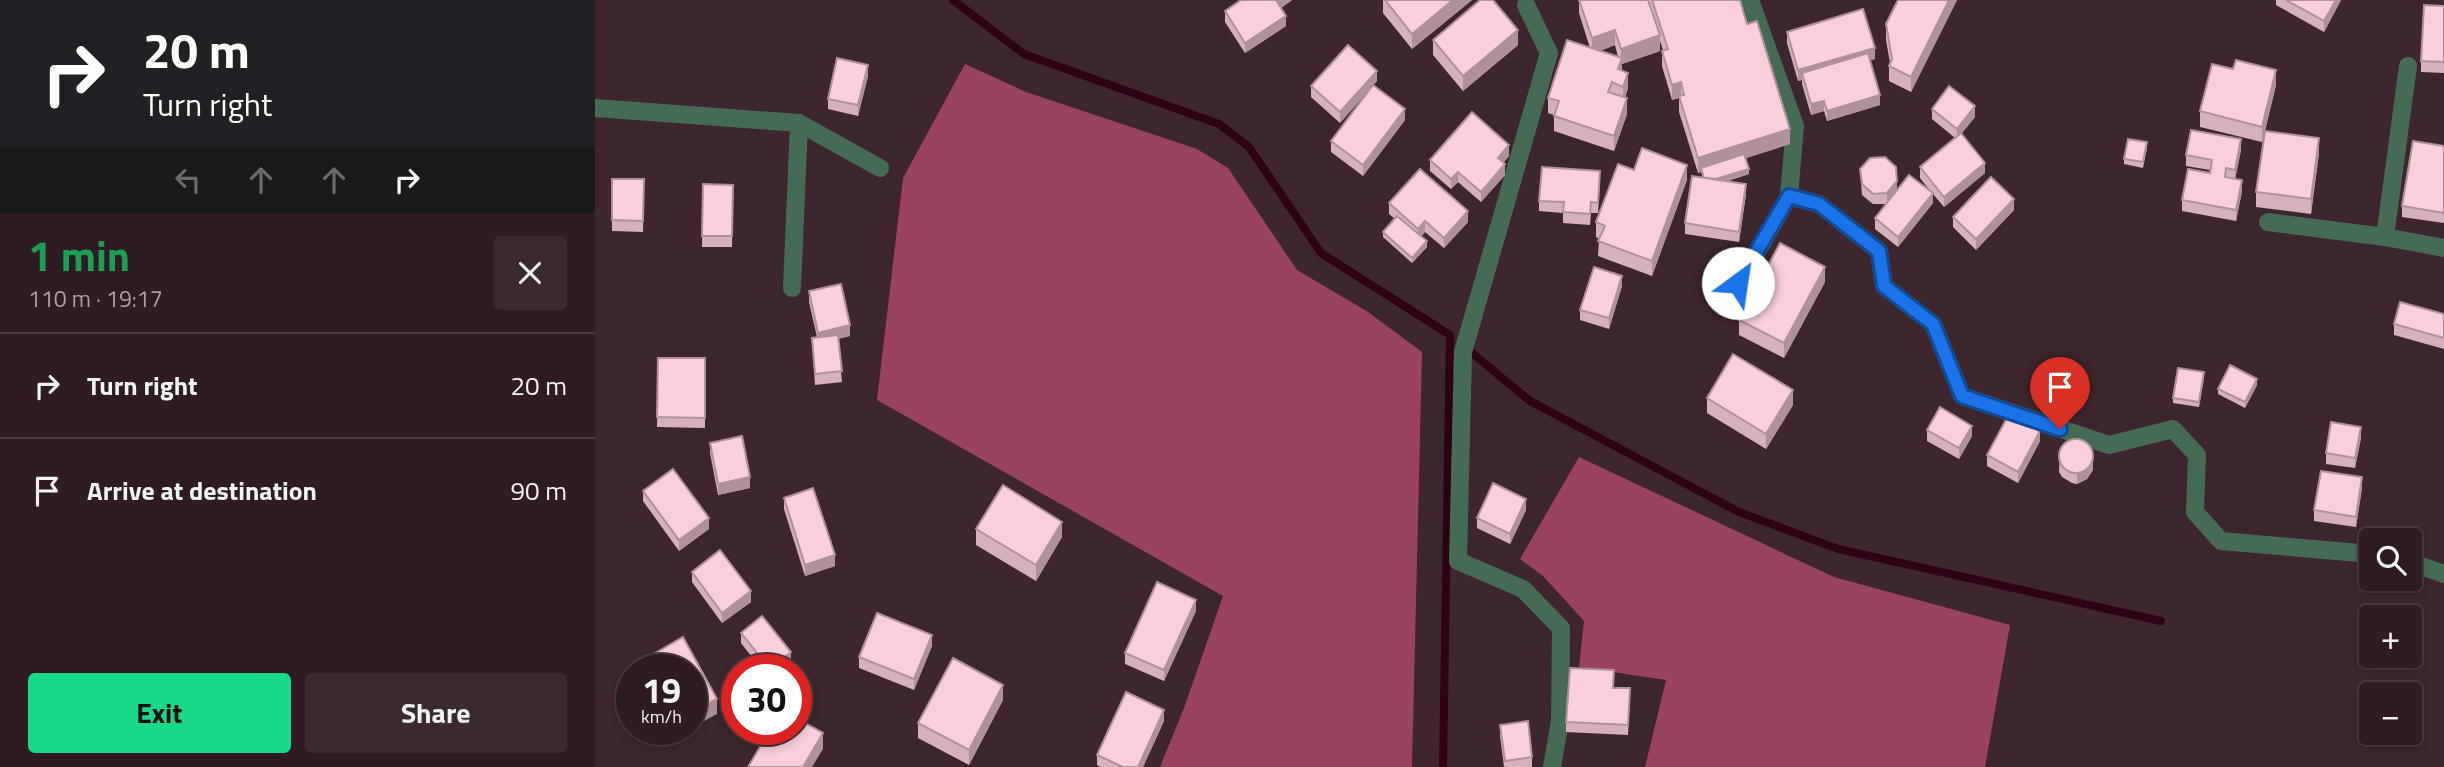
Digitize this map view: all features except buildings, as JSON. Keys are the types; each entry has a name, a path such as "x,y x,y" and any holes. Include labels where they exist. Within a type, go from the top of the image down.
{"street":[{"path":"1738,283 1789,196 1795,126 1750,0"},
{"path":"1529,2 1549,52 1465,348 1458,474 1458,561 1523,589 1561,628 1560,721 1552,767"},
{"path":"2385,237 2408,66"},
{"path":"595,108 799,123 880,168"},
{"path":"792,288 799,123"},
{"path":"1789,196 1819,204 1879,251 1884,286 1933,324 1962,396 2109,445 2173,429 2197,455 2195,512 2221,541 2359,553"},
{"path":"2268,222 2385,237 2444,248"},
{"path":"2422,566 2444,574"}],"shaded area":[{"path":"965,64 1026,92 1197,149 1228,168 1297,270 1368,312 1422,352 1412,767 1160,767 1184,708 1223,596 877,400 903,178"},
{"path":"1579,457 1834,577 2010,625 1985,767 1645,767 1666,680 1579,667 1584,621 1543,576 1520,559"}],"waterway":[{"path":"953,0 1024,54 1219,124 1249,147 1321,253 1450,335 1443,767"},
{"path":"1466,348 1530,401 1739,512 1838,549 2161,621"}],"route":[{"path":"1738,283 1789,196 1819,204 1879,251 1884,286 1933,324 1962,396 2060,429"}]}
